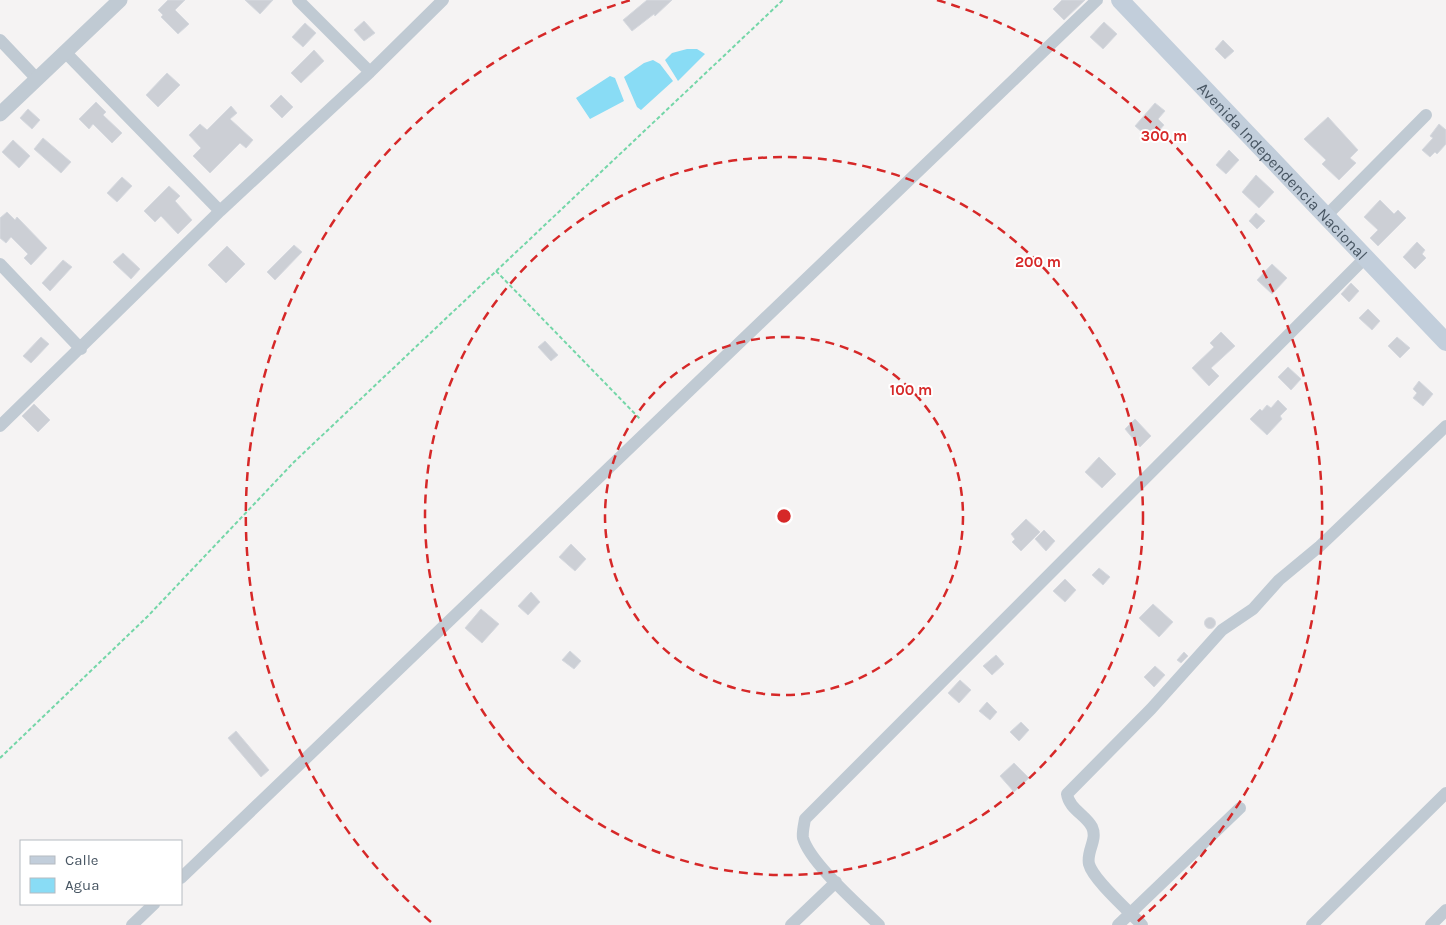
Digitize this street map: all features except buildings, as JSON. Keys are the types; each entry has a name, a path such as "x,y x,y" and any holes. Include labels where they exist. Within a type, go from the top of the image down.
{"main road":[{"name":"Avenida Independencia Nacional","path":"1120,0 1446,342"}],"street":[{"path":"0,114 120,0"},
{"path":"298,0 370,72"},
{"path":"0,426 81,349 220,211 370,72 443,0"},
{"path":"182,877 1097,0"},
{"path":"0,40 37,79"},
{"path":"65,52 220,211"},
{"path":"1326,216 1426,115"},
{"path":"880,925 836,882 811,852 803,837 805,819 1366,257"},
{"path":"0,264 81,349"},
{"path":"1142,925 1095,876 1089,863 1095,836 1091,825 1068,801 1067,794 1151,709 1222,630 1253,609 1279,580 1320,546 1446,426"},
{"path":"1312,925 1446,793"},
{"path":"1118,925 1240,808"},
{"path":"791,925 836,882"},
{"path":"132,925 153,905"},
{"path":"1431,925 1446,910"}],"path":[{"path":"0,758 148,616 294,462 783,0"},
{"path":"496,271 650,429"}],"water":[{"path":"687,49 697,49 705,54 678,81 665,60 672,53"},
{"path":"653,60 660,64 673,81 641,110 637,107 624,77 644,63"},
{"path":"610,76 615,78 624,101 590,119 576,98"}]}
